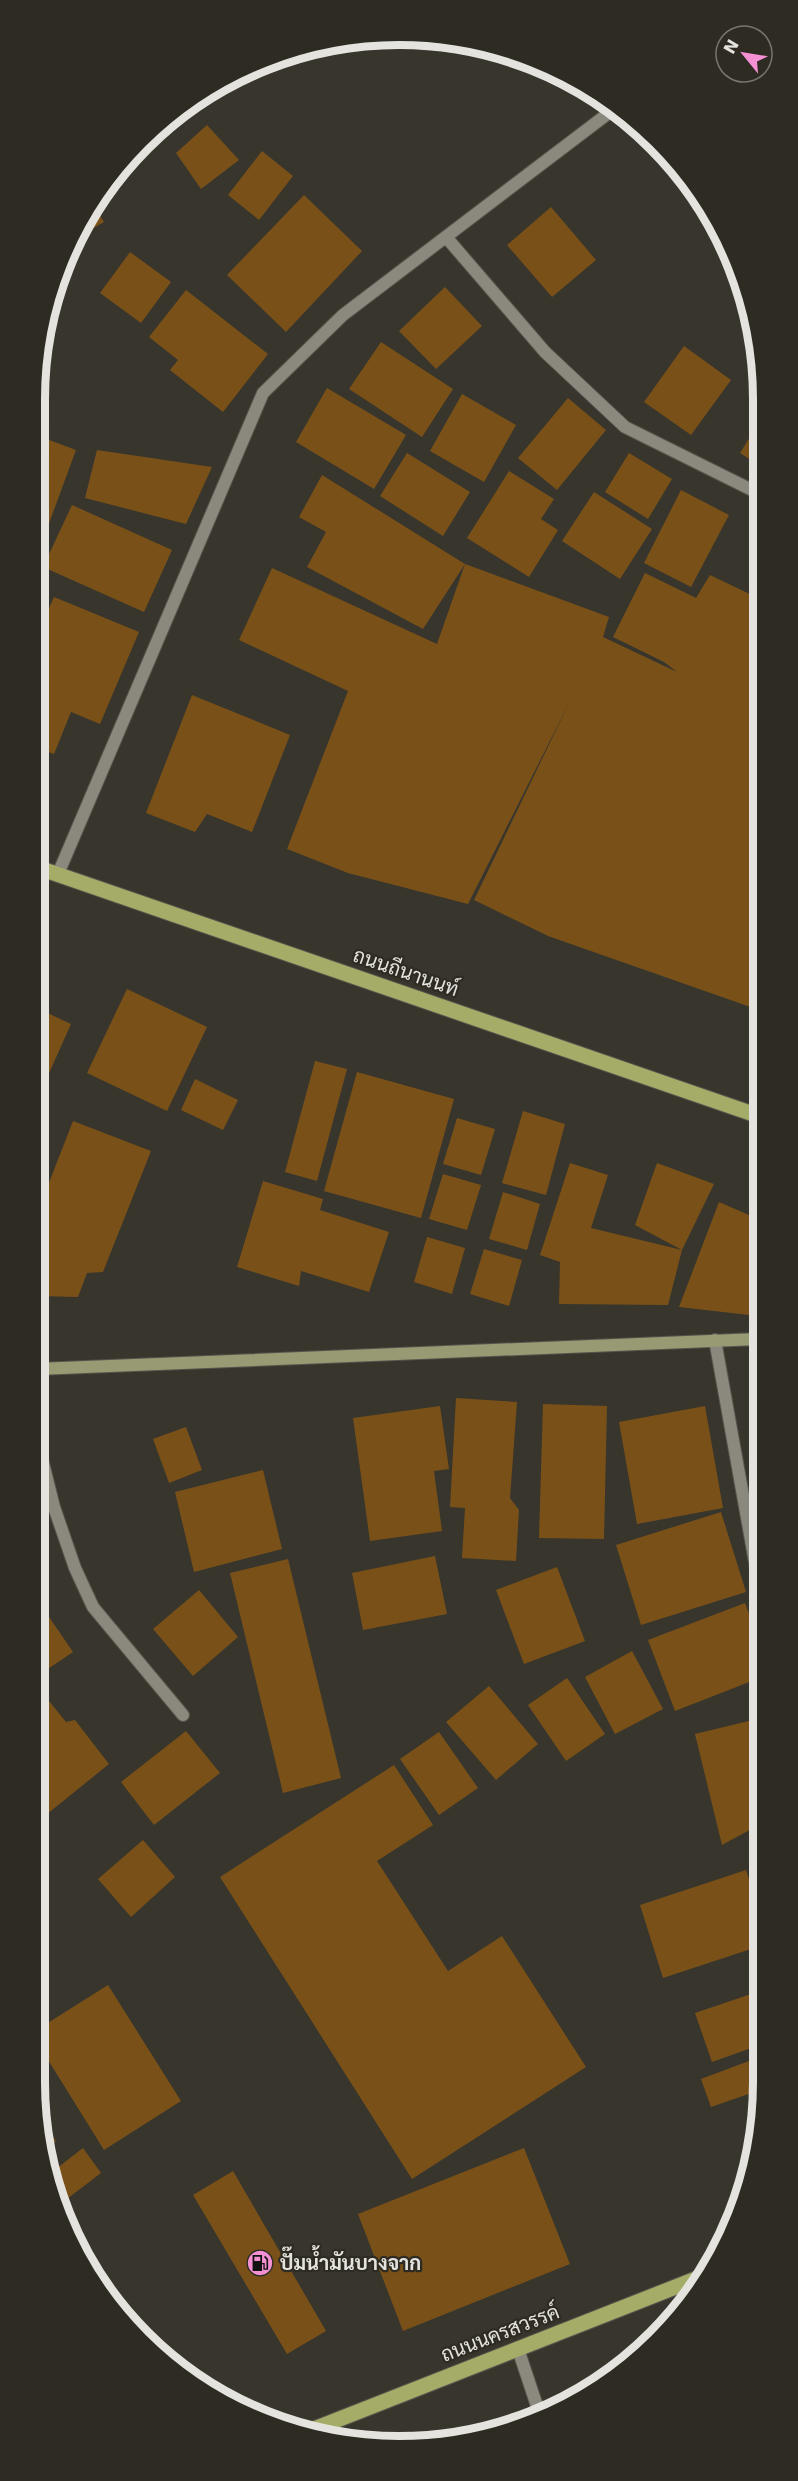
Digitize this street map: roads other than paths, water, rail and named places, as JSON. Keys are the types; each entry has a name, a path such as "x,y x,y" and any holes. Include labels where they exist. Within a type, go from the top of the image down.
{"main road":[{"name":"ถนนถีนานนท์","path":"45,870 753,1114"},
{"name":"ถนนนครสวรรค์","path":"318,2426 692,2281"}],"street":[{"path":"58,874 263,393 343,315 608,113"},
{"path":"446,237 545,352 624,427 753,491"},
{"path":"45,1369 753,1339"},
{"path":"715,1341 753,1551"},
{"path":"45,1471 54,1508 75,1568 93,1607 183,1715"},
{"path":"518,2349 537,2407"}],"place":[{"name":"ปั๊มน้ำมันบางจาก","path":"260,2263"}]}
